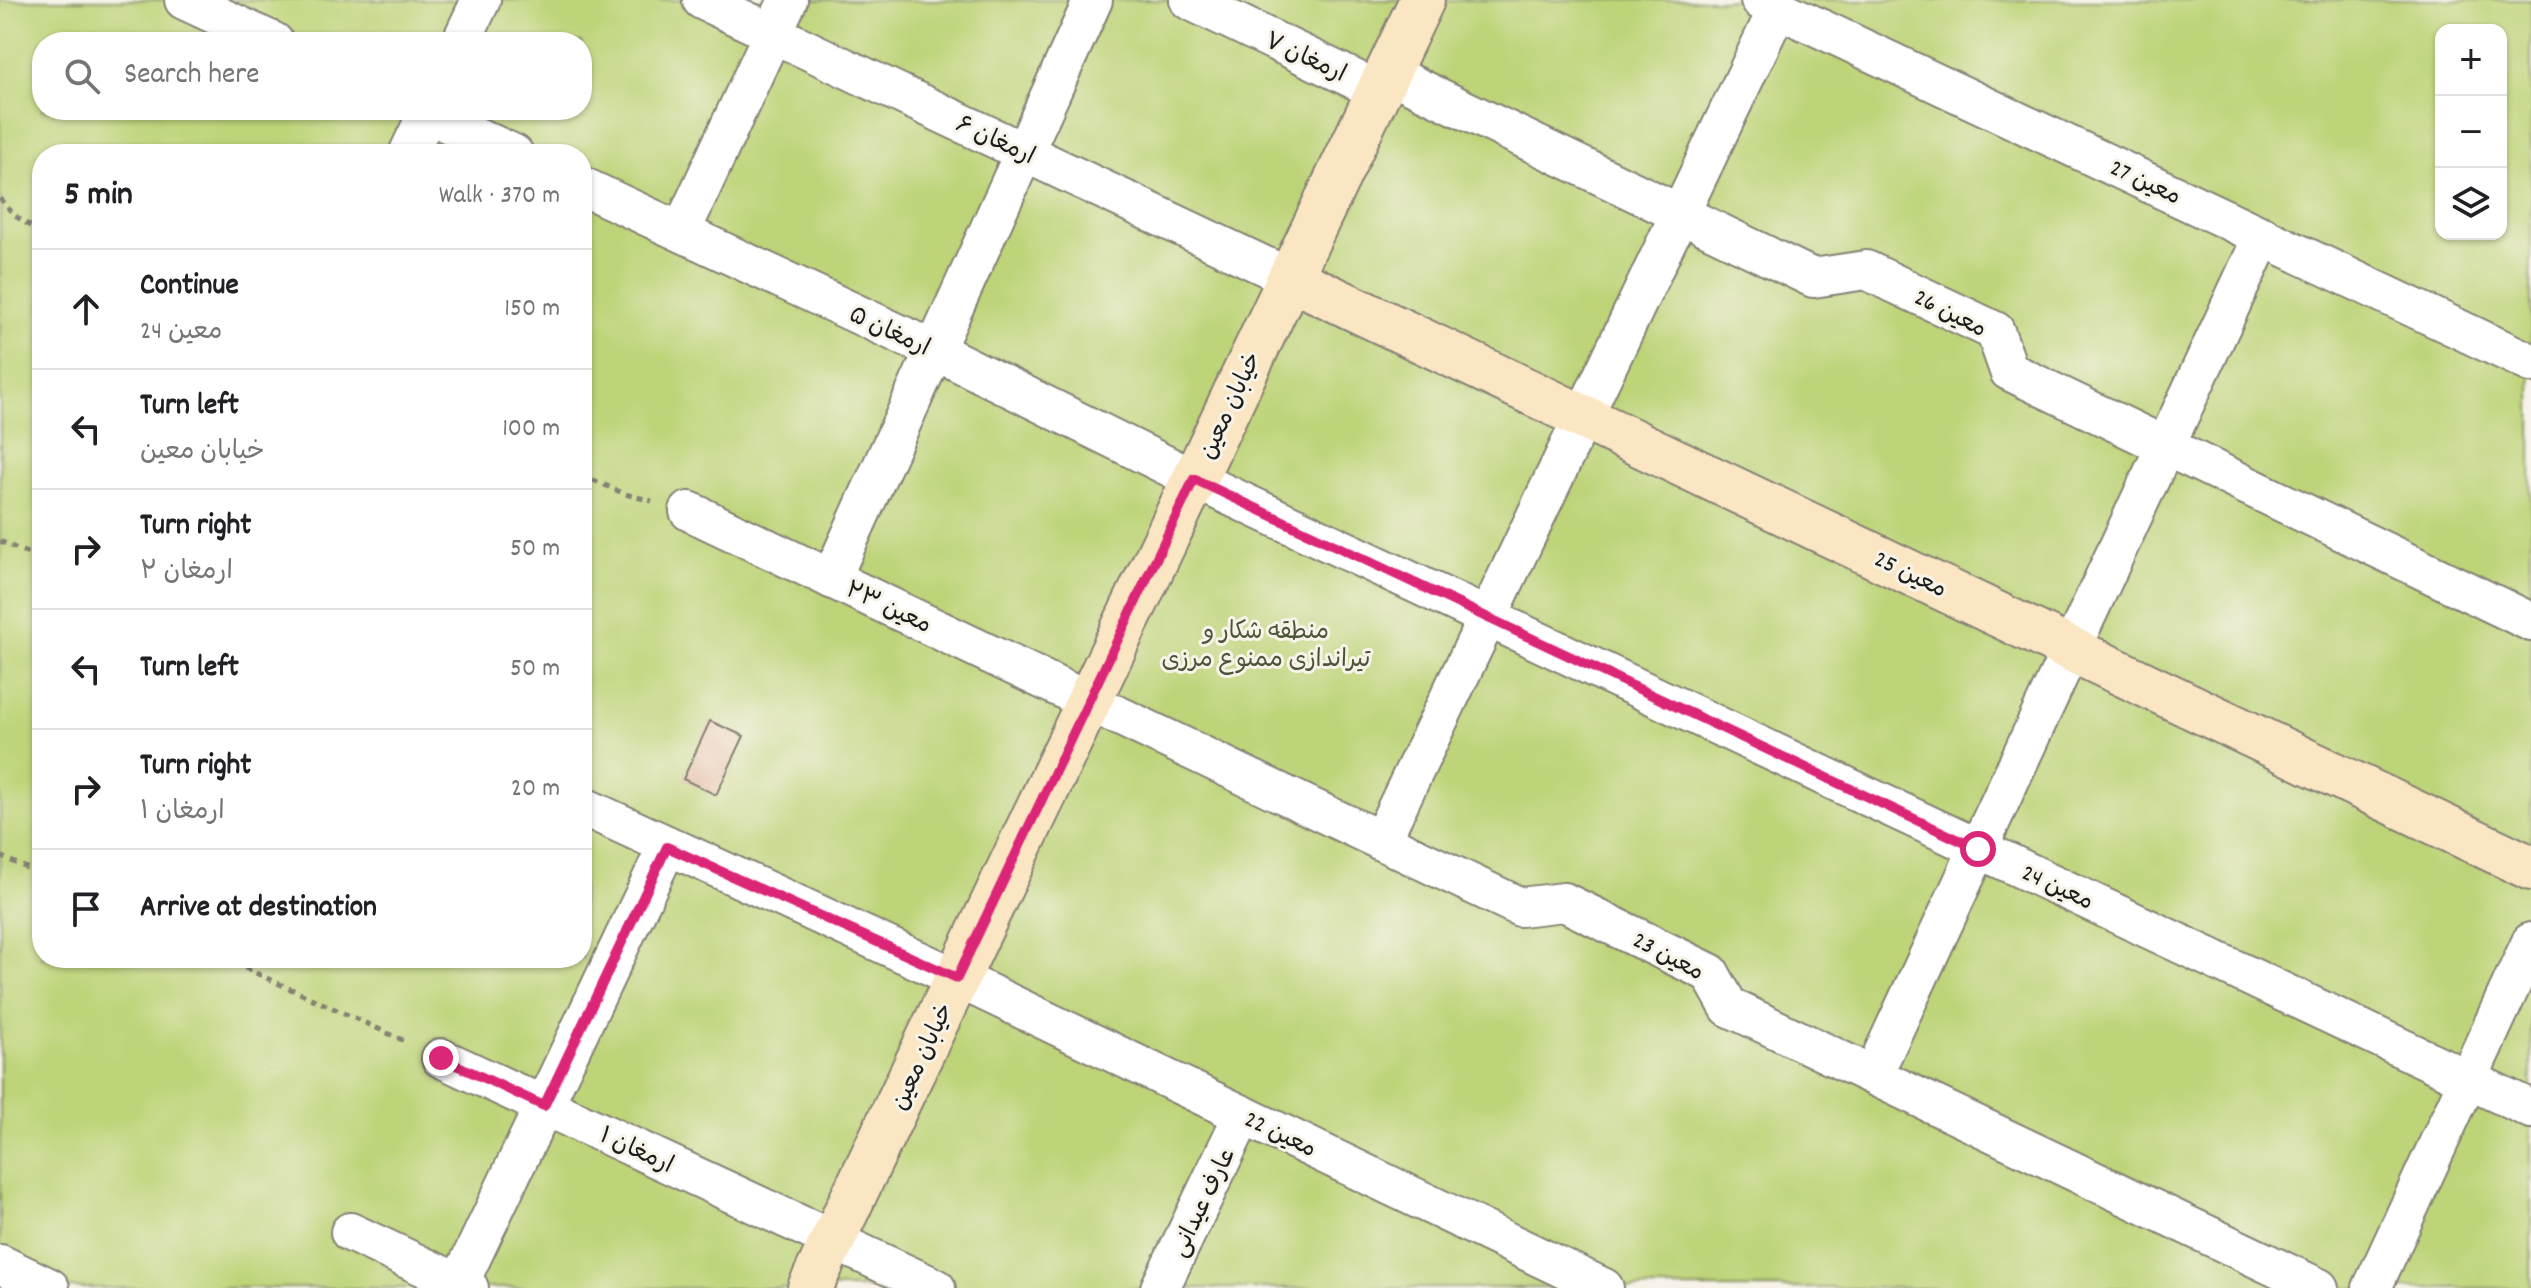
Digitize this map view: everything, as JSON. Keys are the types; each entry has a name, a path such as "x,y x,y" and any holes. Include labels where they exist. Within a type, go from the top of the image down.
{"street":[{"path":"184,0 253,32"},
{"path":"466,32 481,0"},
{"name":"ارمغان ۶","path":"702,0 781,17 1024,152 1290,278"},
{"path":"831,579 1093,0"},
{"name":"ارمغان ۷","path":"1189,0 1383,82"},
{"name":"خیابان معین","path":"810,1288 1422,0"},
{"path":"1381,841 1680,214 1769,4"},
{"name":"معین 27","path":"1769,4 2531,363"},
{"path":"681,232 781,17"},
{"name":"معین 26","path":"1383,82 1680,214 1813,278 1866,270 1995,331 2009,371 2531,622"},
{"path":"412,144 421,120"},
{"path":"444,120 493,144"},
{"name":"ارمغان ۵","path":"592,191 934,350 1194,479"},
{"path":"1873,1075 2263,236"},
{"name":"معین 25","path":"1290,278 2531,868"},
{"name":"معین 24","path":"1194,479 2531,1109"},
{"name":"معین ۲۳","path":"689,511 1089,702"},
{"name":"معین 23","path":"1089,702 1520,907 1564,902 1710,973 1729,1007 2319,1288"},
{"name":"معین 22","path":"592,811 957,978 1604,1288"},
{"path":"350,1232 462,1287 667,847"},
{"path":"2372,1288 2531,942"},
{"name":"ارمغان ۱","path":"441,1058 936,1288"},
{"name":"عارف عیدانی","path":"1160,1288 1243,1115"},
{"path":"0,1264 50,1288"}],"path":[{"path":"0,198 14,215 32,227"},
{"path":"592,479 625,494 689,511"},
{"path":"0,541 32,555"},
{"path":"0,856 32,870"},
{"path":"245,968 441,1058"}],"green space":[{"name":"منطقه شکار و تیراندازی ممنوع مرزی","path":"0,0 2531,0 2531,1288 0,1288"}],"building":[{"path":"710,721 744,736 716,795 683,779"}],"route":[{"path":"441,1058 544,1106 667,847 957,978 1194,479 1978,849"}]}
